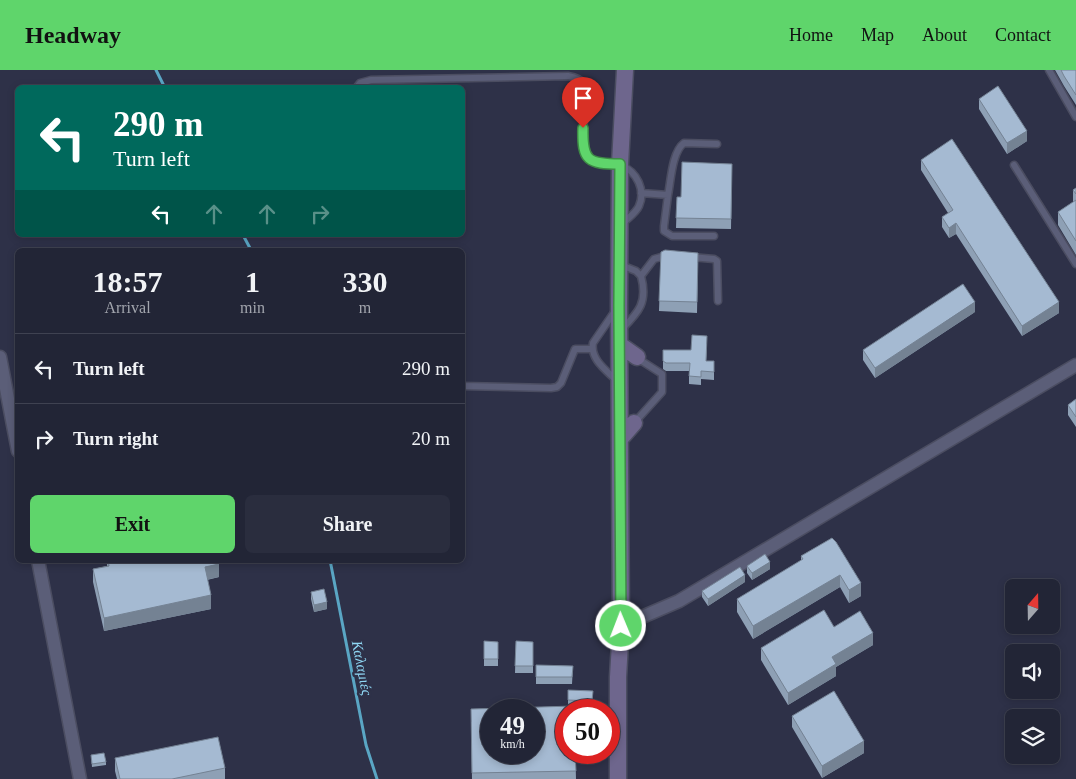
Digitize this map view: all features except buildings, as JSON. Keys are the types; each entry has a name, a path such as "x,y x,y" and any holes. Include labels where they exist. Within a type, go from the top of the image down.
{"main road":[{"path":"618,779 618,678 621,626 619,265 620,164 625,70"},
{"path":"620,338 637,357"},
{"path":"620,439 634,423"}],"street":[{"path":"0,357 15,435"},
{"path":"621,626 679,601 1076,365"},
{"path":"39,563 80,779"}],"lane":[{"path":"1049,70 1076,117"},
{"path":"358,85 370,80 568,76 577,78 582,81 585,94 583,145 585,154 590,160 598,163 620,164 637,178 640,185 641,193 638,208 620,227"},
{"path":"714,236 672,236 664,231 664,226 676,154 681,145 684,143 717,144"},
{"path":"1014,166 1076,264"},
{"path":"641,193 668,195"},
{"path":"641,276 654,259 665,255 675,256"},
{"path":"685,256 714,259 717,261 718,301"},
{"path":"619,265 636,271 641,276 643,302 641,308 620,338"},
{"path":"619,306 593,344 592,349 598,361 620,385"},
{"path":"465,386 557,387 561,383 575,349 592,349"},
{"path":"634,423 662,392 662,374 637,357"}],"waterway":[{"name":"Καλαμιές","path":"156,70 164,85"},
{"name":"Καλαμιές","path":"244,237 250,248"},
{"name":"Καλαμιές","path":"331,563 366,745 377,779"}],"route":[{"path":"583,128 583,145 585,154 590,160 598,163 620,164 621,626"}]}
